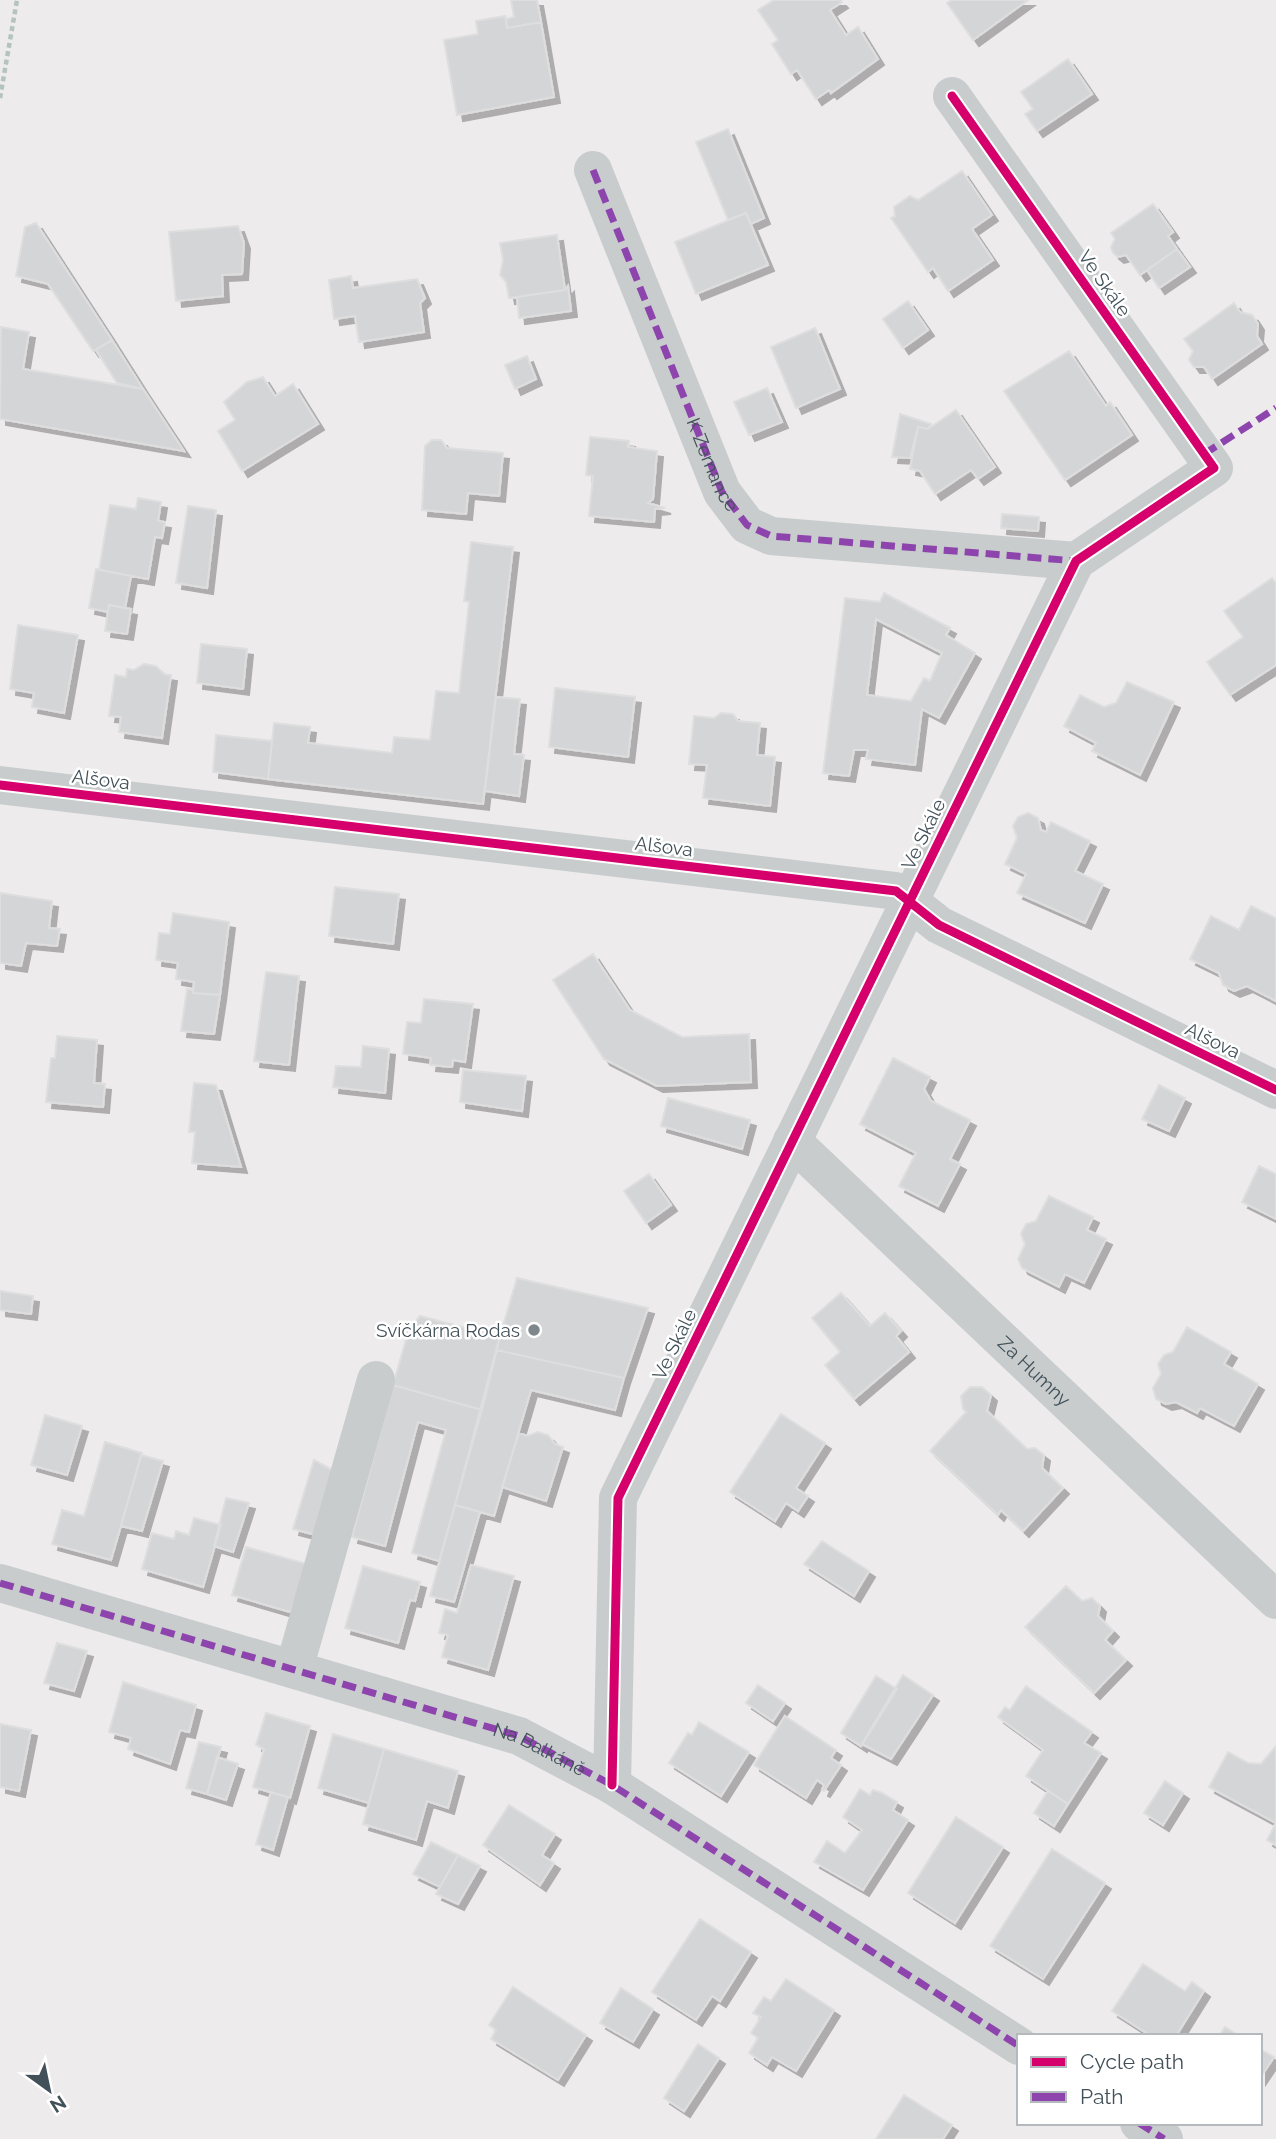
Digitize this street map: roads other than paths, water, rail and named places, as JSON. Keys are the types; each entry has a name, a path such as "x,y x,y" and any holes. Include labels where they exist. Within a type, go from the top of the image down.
{"street":[{"name":"Ve Skále","path":"612,1785 625,1715 618,1498 1076,561 1214,468 952,96"},
{"name":"K Zemance","path":"593,170 722,492 747,525 771,536 1076,561"},
{"name":"Alšova","path":"0,785 896,891 939,925 1276,1090"},
{"name":"Za Humny","path":"792,1141 1276,1600"},
{"path":"293,1669 376,1380"},
{"name":"Na Balkáně","path":"0,1583 519,1736 612,1785 1017,2045"},
{"path":"1142,2125 1164,2139"}],"place":[{"name":"Svíčkárna Rodas","path":"534,1330"}]}
